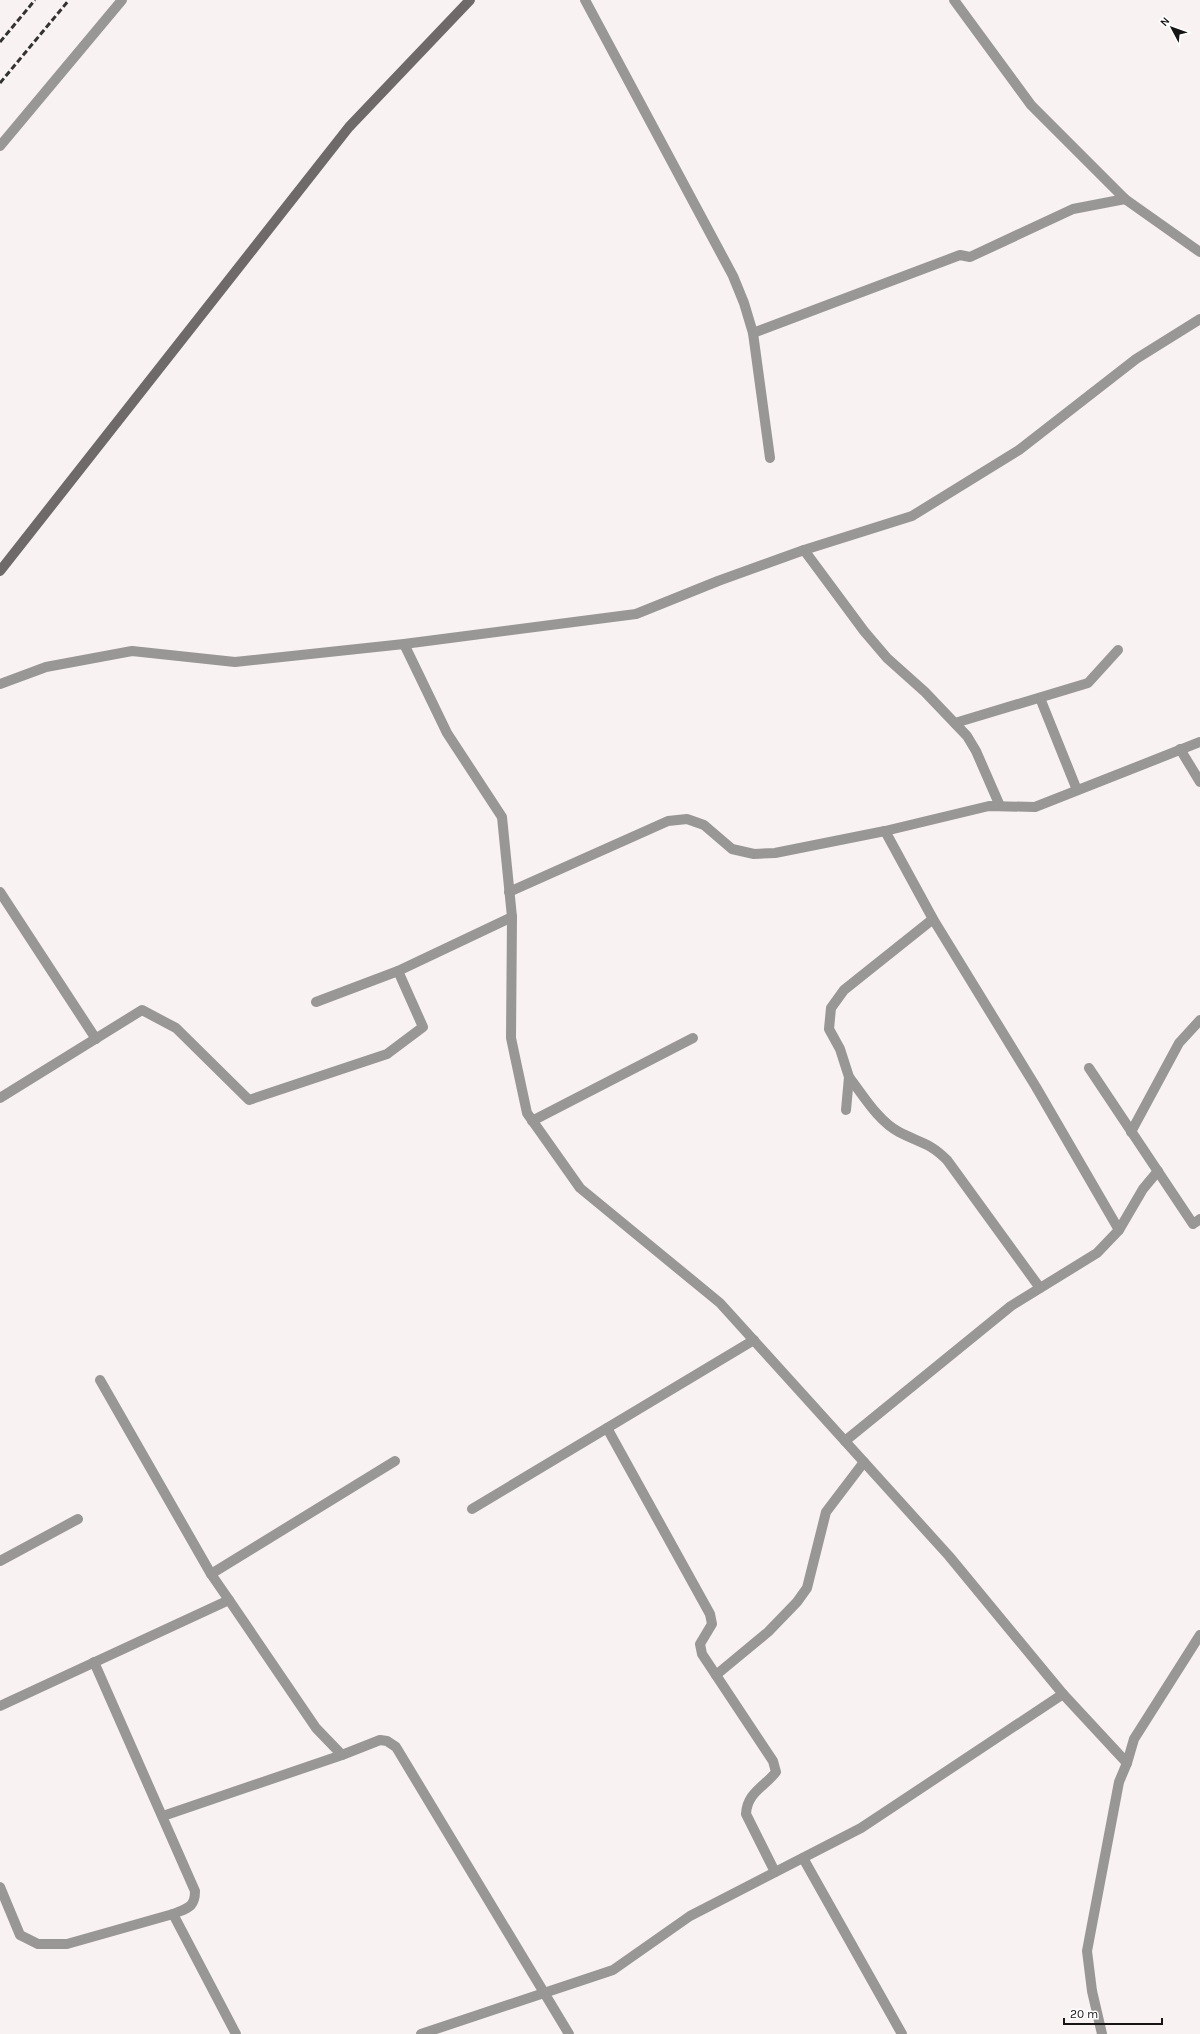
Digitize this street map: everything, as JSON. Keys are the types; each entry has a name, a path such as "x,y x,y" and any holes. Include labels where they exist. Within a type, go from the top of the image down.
{"street":[{"path":"0,146 122,0"},
{"path":"0,571 349,127 470,0"},
{"path":"585,0 733,276 744,303 753,333 770,458"},
{"path":"954,0 1031,105 1125,199 1200,252"},
{"path":"753,333 960,255 970,257 1073,209 1125,199"},
{"path":"0,684 46,667 132,651 235,662 404,644 636,614 718,581 804,550 912,516 1019,450 1136,359 1200,319"},
{"path":"804,550 864,631 967,736 976,751 1000,806"},
{"path":"404,644 447,733 502,817 512,917 511,1038 527,1113 532,1121 580,1188 720,1303 949,1556 1063,1694 1127,1763"},
{"path":"955,723 1088,683 1118,650"},
{"path":"1040,698 1077,790"},
{"path":"509,892 668,821 687,819 704,824 732,849 754,854 775,853 885,831 989,806 1035,807 1200,742"},
{"path":"1180,749 1200,782"},
{"path":"885,831 933,919 1036,1087 1119,1230"},
{"path":"0,892 96,1039"},
{"path":"316,1002 398,971 512,917"},
{"path":"933,919 844,990 831,1008 830,1029 840,1049 849,1077 884,1121 899,1132 935,1148 947,1160 1040,1288"},
{"path":"0,1098 142,1010 176,1028 249,1100 387,1054 423,1027 398,971"},
{"path":"1131,1132 1179,1043 1200,1020"},
{"path":"532,1121 693,1038"},
{"path":"1089,1068 1193,1224 1200,1219"},
{"path":"846,1110 849,1077"},
{"path":"845,1441 982,1328 1011,1306 1097,1253 1119,1230 1143,1189 1158,1171"},
{"path":"472,1509 754,1340"},
{"path":"100,1380 211,1574 316,1728 342,1755"},
{"path":"607,1428 710,1614 712,1624 700,1644 702,1654 773,1761 776,1772 753,1794 746,1804 746,1814 775,1872"},
{"path":"211,1574 395,1461"},
{"path":"716,1675 768,1632 797,1602 807,1588 826,1512 864,1462"},
{"path":"0,1561 78,1519"},
{"path":"0,1706 229,1600"},
{"path":"1102,2034 1092,1991 1087,1951 1119,1782 1127,1763 1134,1739 1200,1635"},
{"path":"0,1888 20,1935 38,1944 66,1944 173,1914 190,1907 195,1901 195,1891 94,1662"},
{"path":"421,2034 613,1970 690,1916 861,1828 1063,1694"},
{"path":"163,1816 342,1755 380,1740 387,1741 396,1747 569,2034"},
{"path":"802,1858 902,2034"},
{"path":"173,1914 236,2034"}],"railway":[{"path":"0,42 35,0"},
{"path":"0,83 69,0"}]}
